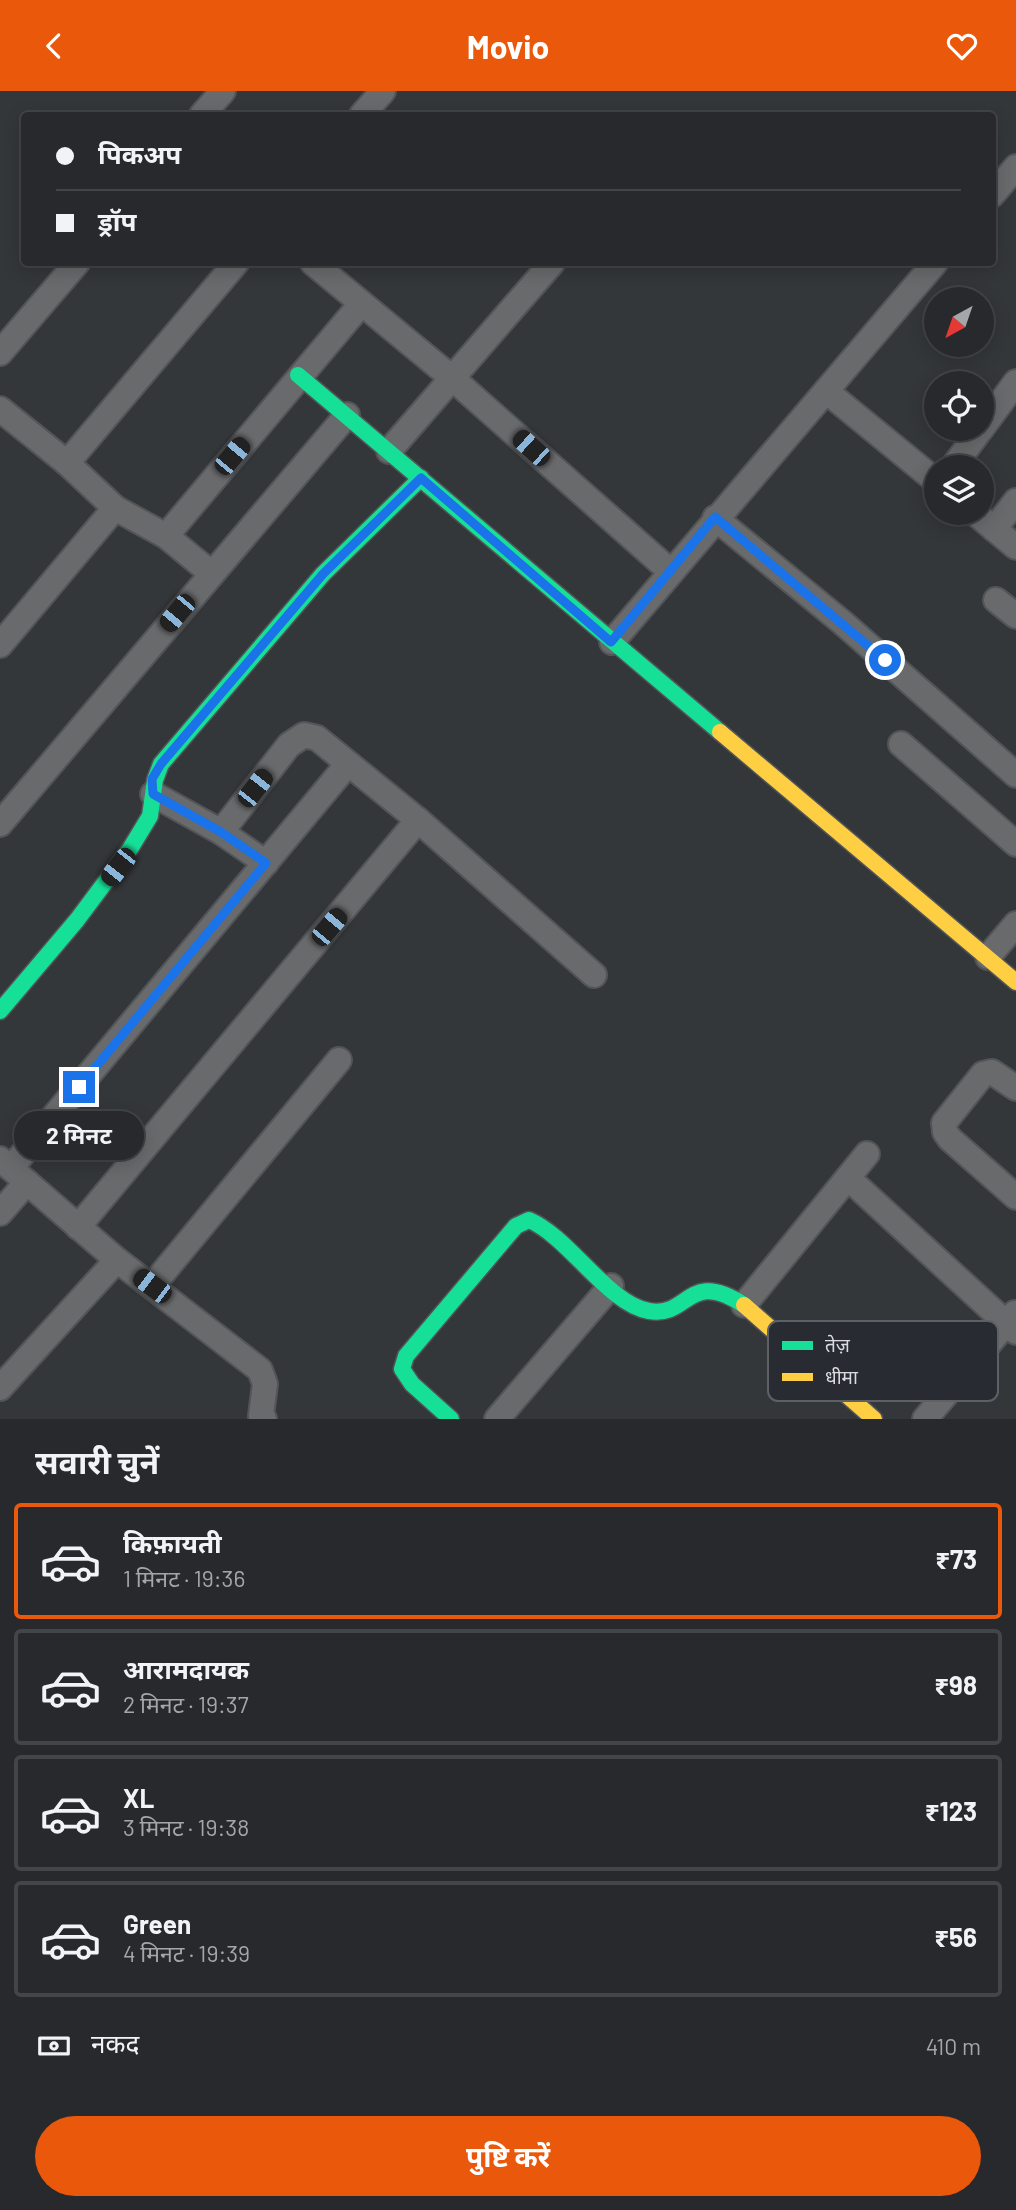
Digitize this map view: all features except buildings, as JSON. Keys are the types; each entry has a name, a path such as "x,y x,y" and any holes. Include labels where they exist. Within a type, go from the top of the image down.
{"street":[{"path":"205,112 223,91"},
{"path":"365,112 383,91"},
{"path":"996,190 1016,167"},
{"path":"0,353 74,266"},
{"path":"67,463 233,266"},
{"path":"317,266 452,378 670,572"},
{"path":"389,451 549,266"},
{"path":"611,642 715,517 932,266"},
{"path":"166,536 298,375 361,304"},
{"path":"298,375 1016,982"},
{"path":"994,411 1016,381"},
{"path":"826,391 924,471"},
{"path":"0,409 67,463 115,508 166,536 211,573"},
{"path":"0,824 347,415"},
{"path":"0,1011 118,867 148,822 154,808 152,779 161,764 323,574 421,478"},
{"path":"995,529 1016,501"},
{"path":"3,634 115,508"},
{"path":"715,517 853,632 1016,775"},
{"path":"990,525 1016,547"},
{"path":"996,600 1016,616"},
{"path":"221,832 289,745 304,735 317,738 418,820 594,975"},
{"path":"901,744 1016,844"},
{"path":"0,1213 13,1170 347,765"},
{"path":"153,794 221,832 266,863"},
{"path":"78,1227 418,820"},
{"path":"988,957 1016,923"},
{"path":"152,1286 339,1060"},
{"path":"1016,1088 992,1072 983,1074 944,1123 945,1132 950,1139 1016,1197"},
{"path":"744,1305 867,1154"},
{"path":"13,1170 117,1260 260,1370 265,1384 261,1418"},
{"path":"848,1178 1013,1323 998,1340"},
{"path":"451,1419 412,1384 402,1369 406,1356 516,1226 529,1220 543,1226 628,1300 648,1311 666,1310 698,1291 719,1290 744,1305 768,1326"},
{"path":"0,1388 117,1260"},
{"path":"497,1419 611,1286"},
{"path":"853,1401 874,1419"},
{"path":"932,1416 945,1401"}],"traffic: fast":[{"path":"298,375 720,732"},
{"path":"0,1011 77,920 130,849 150,816 155,780 161,764 323,574 421,478"},
{"path":"451,1419 412,1384 402,1369 406,1356 516,1226 529,1220 559,1240 604,1284 634,1306 649,1311 663,1311 700,1292 711,1291 744,1305"}],"traffic: slow":[{"path":"720,732 1016,982"},
{"path":"744,1305 768,1326"},
{"path":"853,1401 874,1419"}],"route":[{"path":"79,1087 266,863 221,832 153,794 152,779 161,764 323,574 421,478 611,642 715,517 885,660"}]}
